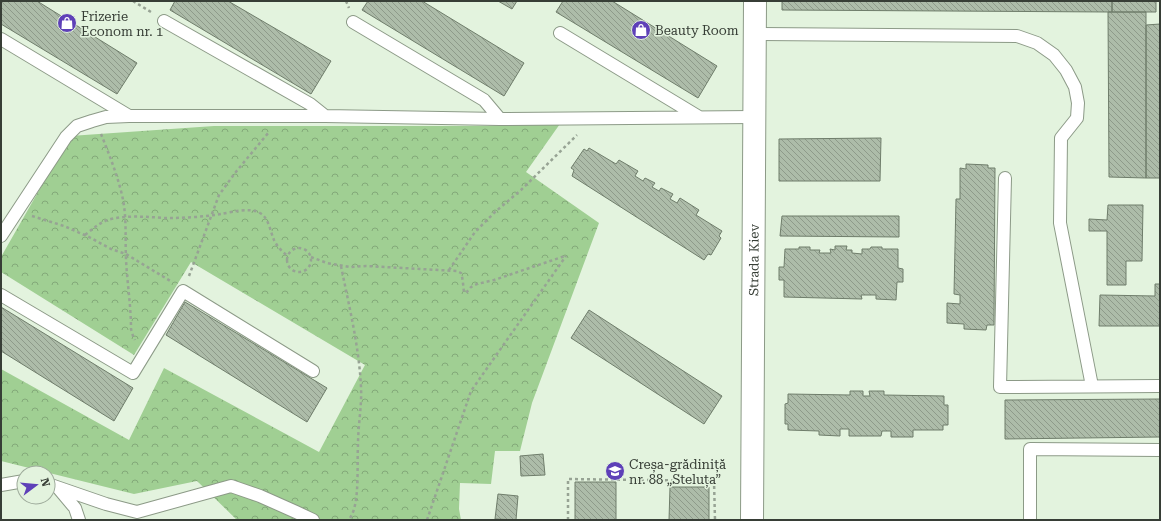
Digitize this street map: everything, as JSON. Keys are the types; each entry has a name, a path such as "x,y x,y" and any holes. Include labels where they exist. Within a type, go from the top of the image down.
{"street":[{"name":"Strada Kiev","path":"752,520 755,1"}],"lane":[{"path":"164,20 310,104 325,116"},
{"path":"353,22 484,100 500,119"},
{"path":"560,33 699,117"},
{"path":"755,34 1017,36 1037,43 1054,55 1066,70 1075,87 1078,103 1077,118 1061,138 1060,223 1092,386"},
{"path":"1,39 129,116"},
{"path":"2,234 66,137 77,126 106,118 129,116 325,116 500,119 754,117"},
{"path":"1005,178 1000,387 1160,386"},
{"path":"1,295 133,374 183,291 313,372"},
{"path":"1030,520 1030,449 1160,450"},
{"path":"1,485 16,482"},
{"path":"56,488 106,504 135,516 230,486 260,496 313,520"},
{"path":"56,489 75,508 79,520"}],"path":[{"path":"133,1 164,20"},
{"path":"16,213 44,219 64,226 111,249 126,254 156,271 183,291 219,195 235,173 283,116"},
{"path":"449,270 475,232 495,212 521,190 582,130 589,118"},
{"path":"96,120 116,173 122,196 125,217 126,254 133,336 147,351"},
{"path":"85,235 98,224 111,219 125,217 198,217 240,211 254,211 261,214 266,219 278,247 288,256"},
{"path":"311,257 311,262 306,271 296,272 291,270 288,266 287,261 290,252 294,249 300,248 311,257 326,263 341,266 457,270 461,273 463,278 464,292 466,293 471,287 477,284 494,280 566,256 471,391 426,520"},
{"path":"341,266 359,356 361,388 356,497 354,509 349,520"},
{"path":"568,520 568,479 714,481 715,520"}],"green space":[{"path":"562,121 526,172 599,223 532,403 520,451 495,451 491,484 460,483 459,509 461,520 237,520 197,481 134,494 56,475 56,465 17,465 1,461 1,369 129,440 164,368 319,452 365,365 191,262 134,355 1,272 1,257 70,136 214,126 487,126"}],"building":[{"path":"1,1 37,1 137,63 117,94 1,24"},
{"path":"175,1 228,1 331,61 311,94 170,10"},
{"path":"368,1 422,1 524,63 504,96 362,10"},
{"path":"498,1 517,1 512,9"},
{"path":"563,1 612,1 717,66 698,98 556,12"},
{"path":"782,1 1112,1 1112,12 782,10"},
{"path":"1112,1 1156,1 1156,12 1112,12"},
{"path":"1108,12 1146,12 1146,178 1109,177"},
{"path":"1160,24 1160,178 1146,178 1146,25"},
{"path":"881,138 880,181 779,181 779,139"},
{"path":"589,148 616,164 619,160 638,171 635,176 643,181 645,178 655,183 652,187 659,191 661,188 673,194 670,199 677,203 680,198 699,210 696,215 722,231 719,236 721,238 711,255 708,254 704,260 572,176 574,170 571,168 584,149 587,151"},
{"path":"966,164 988,165 988,168 995,168 994,325 987,325 986,330 964,329 964,324 947,323 947,303 960,304 960,295 954,294 956,199 960,199 960,168 966,169"},
{"path":"1108,205 1143,205 1142,261 1126,261 1126,285 1107,285 1107,231 1089,231 1089,219 1107,220"},
{"path":"782,216 899,216 899,237 780,236"},
{"path":"835,246 847,246 846,250 852,250 852,253 862,254 862,249 870,249 871,247 898,249 898,268 903,269 903,282 897,282 896,300 876,299 876,295 861,295 862,299 784,297 784,280 779,280 779,267 784,267 785,249 810,247 810,250 820,250 819,253 831,253 830,249 835,250"},
{"path":"1155,284 1160,284 1160,326 1099,326 1100,295 1155,296"},
{"path":"185,302 327,388 307,422 166,335"},
{"path":"1,307 133,388 114,421 1,351"},
{"path":"589,310 722,396 704,424 571,338"},
{"path":"850,391 863,391 863,396 870,396 869,391 884,391 884,395 944,396 944,405 948,405 948,425 943,425 943,430 913,430 913,437 891,437 891,431 882,431 881,436 849,436 849,429 840,429 840,436 819,435 819,431 788,430 788,424 785,424 785,404 788,403 788,394 850,395"},
{"path":"1160,399 1160,437 1005,439 1005,400"},
{"path":"543,454 545,475 521,476 520,456"},
{"path":"575,482 616,482 616,520 575,520"},
{"path":"670,487 709,487 709,520 669,520"},
{"path":"498,494 518,496 516,520 495,519"}],"place":[{"name":"Frizerie Econom nr. 1","path":"67,23"},
{"name":"Beauty Room","path":"641,30"},
{"name":"Creșa-grădiniță nr. 88 „Steluța”","path":"615,471"}]}
